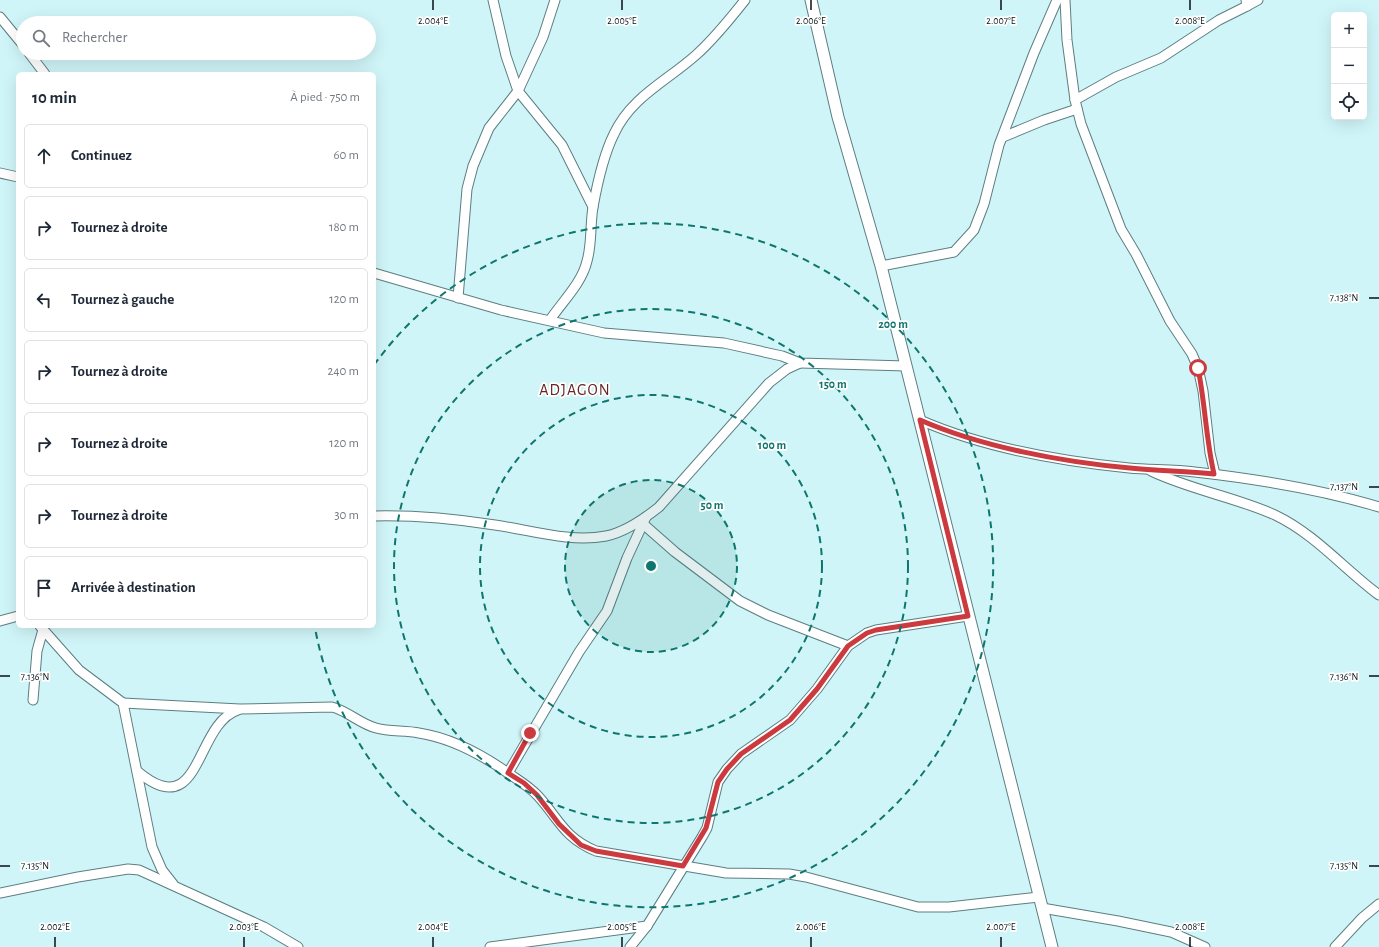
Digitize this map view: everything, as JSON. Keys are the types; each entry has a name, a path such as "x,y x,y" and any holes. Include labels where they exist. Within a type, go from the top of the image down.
{"street":[{"path":"492,0 506,56 518,91 562,145 593,207"},
{"path":"458,298 467,189 473,166 489,128 518,91 543,37 555,0"},
{"path":"550,320 585,268 590,242 593,207 614,134 628,109 696,55 718,33 745,0"},
{"path":"810,0 838,117 881,266 1052,947"},
{"path":"881,266 947,254 958,249 968,239 978,222 994,160 1034,53 1057,0"},
{"path":"1065,0 1067,40 1076,105 1088,145 1107,189 1121,229 1136,254 1170,321 1192,354 1198,368 1203,391 1210,454 1214,474"},
{"path":"1003,137 1076,105 1116,77 1161,58 1247,3 1258,0"},
{"path":"0,17 16,36"},
{"path":"34,60 43,72"},
{"path":"0,173 16,177"},
{"path":"376,274 501,310 604,333 724,343 782,356 800,363 906,366"},
{"path":"376,516 434,519 495,525 538,533 595,538 628,528 644,520 675,491 769,383 787,369 800,363"},
{"path":"920,420 948,432 986,443 1099,465 1214,474 1348,497 1379,507"},
{"path":"1146,469 1170,480 1254,506 1276,516 1294,526 1318,543 1379,596"},
{"path":"644,520 675,552 740,601 768,615 848,646"},
{"path":"508,773 578,652 607,611 626,558 644,520"},
{"path":"630,947 647,926 706,828 718,782 727,769 741,754 790,720 817,689 848,646 867,633 876,630 968,616"},
{"path":"0,621 16,617"},
{"path":"33,700 37,652 42,628"},
{"path":"43,628 79,670 123,703 240,709 332,707 343,710 374,728 419,733 452,741 492,761 524,783 537,795 559,824 581,845 596,851 726,873 789,874 806,876 918,907 1041,903 1171,932 1205,947"},
{"path":"123,703 152,847 162,870 174,885"},
{"path":"137,771 151,781 162,786 172,787 183,784 195,767 217,727 231,712 240,709"},
{"path":"0,893 128,869 144,871 224,910 264,927 298,947"},
{"path":"1335,947 1362,918 1379,904"},
{"path":"490,947 647,926"}],"district":[{"name":"ADJAGON","path":"575,389"}],"route":[{"path":"530,733 508,773 524,783 537,795 569,836 581,845 596,851 683,866 702,837 706,828 718,782 727,769 741,754 790,720 817,689 848,646 867,633 876,630 968,616 920,420 948,432 986,443 1049,456 1099,465 1214,474 1206,430 1203,391 1198,368"}]}
